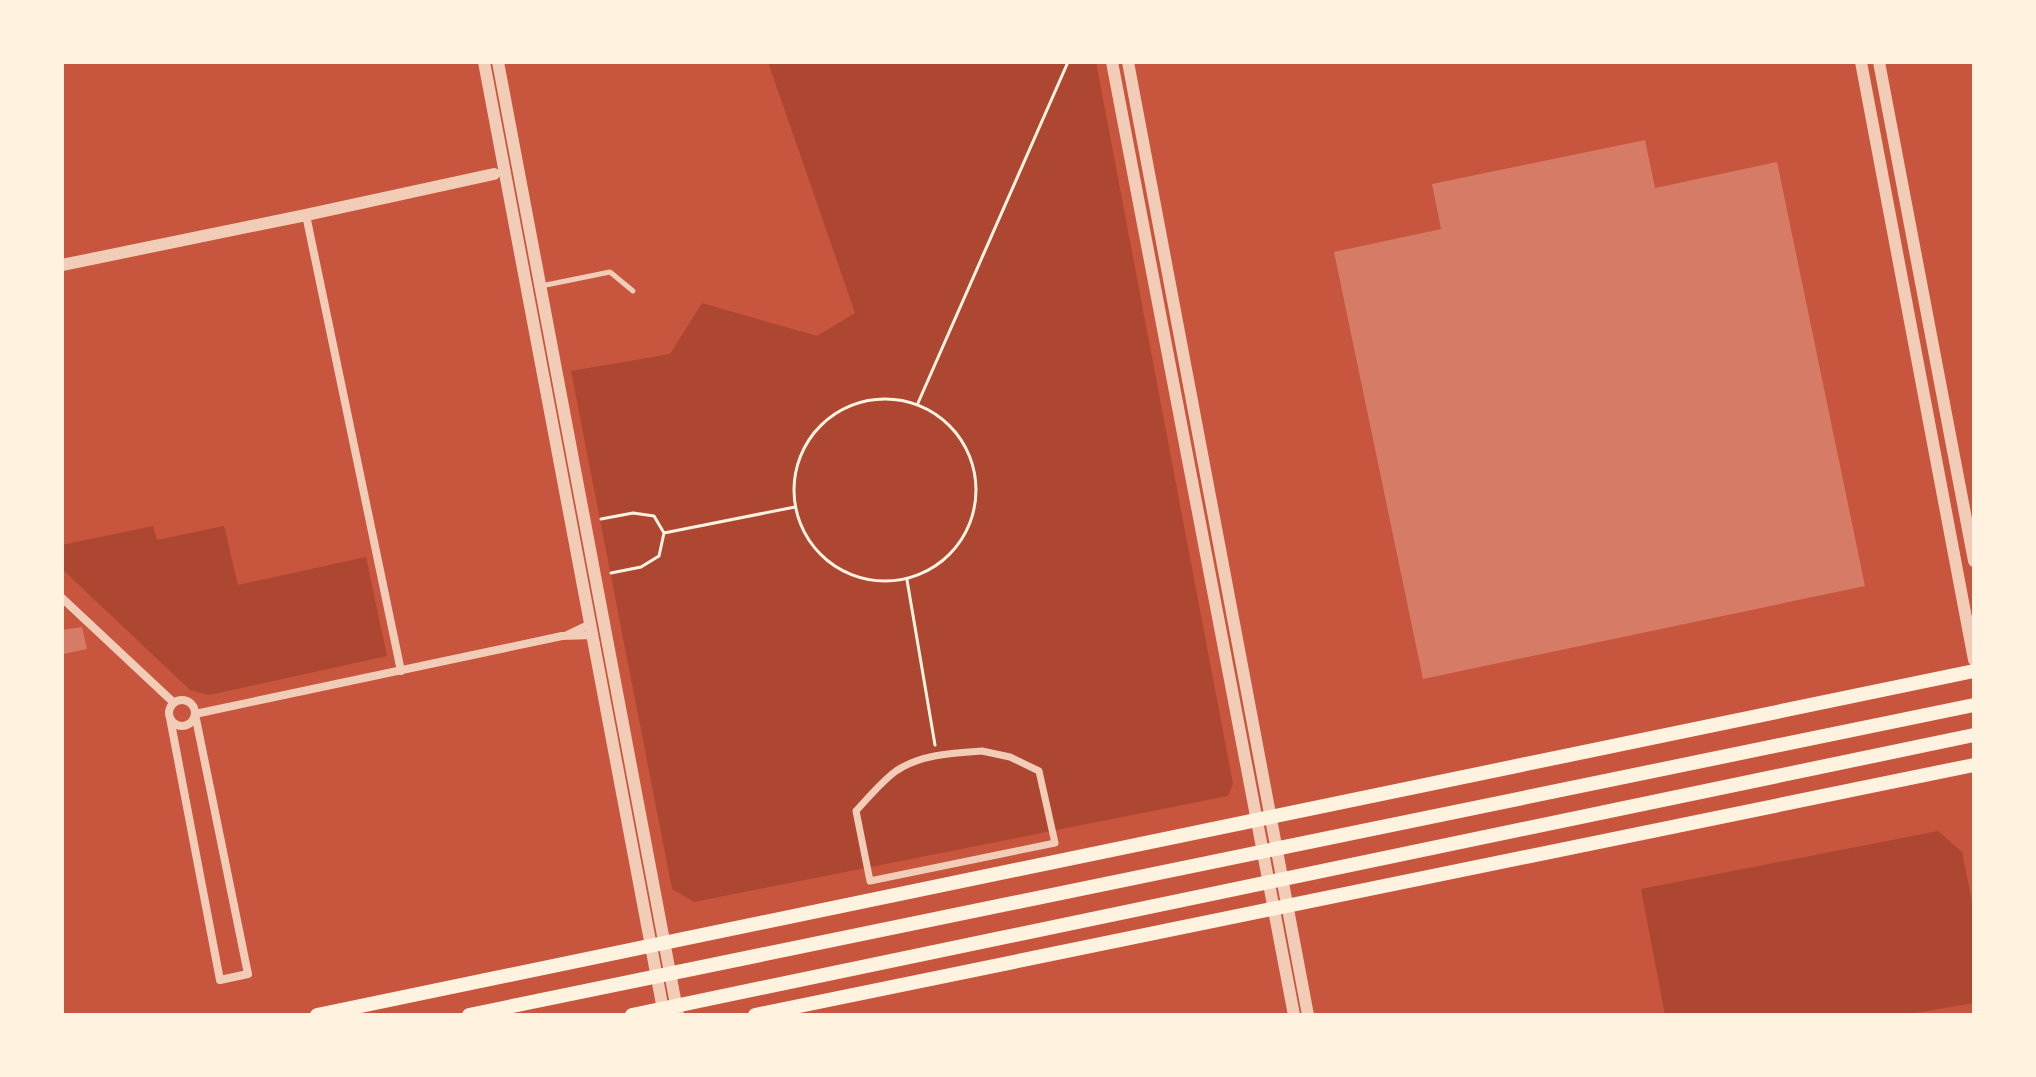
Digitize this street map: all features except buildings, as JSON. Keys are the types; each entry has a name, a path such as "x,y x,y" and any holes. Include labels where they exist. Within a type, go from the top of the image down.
{"main road":[{"path":"317,1015 1974,671"},
{"path":"469,1015 1974,705"},
{"path":"632,1015 670,1011 1974,735"},
{"path":"755,1015 1974,765"}],"street":[{"path":"484,62 592,630 670,1011"},
{"path":"498,62 595,576 658,944"},
{"path":"1112,62 1264,819"},
{"path":"1128,62 1280,908 1294,1015"},
{"path":"1861,62 1974,660"},
{"path":"1879,62 1974,561"},
{"path":"62,265 494,174"},
{"path":"306,215 401,671"},
{"path":"62,598 173,702"},
{"path":"195,714 592,630"},
{"path":"186,700 193,705 248,974 220,980 170,718 169,710 173,702 186,700"},
{"path":"170,718 184,726 191,722 195,714"},
{"path":"982,751 1010,757 1039,771 1055,843 870,881 856,811 876,788 898,770 937,756 982,751"},
{"path":"1280,908 1308,1015"}],"lane":[{"path":"540,286 610,272 633,291"}],"path":[{"path":"918,403 1068,62"},
{"path":"888,397 918,403 936,413 965,444 975,471 976,505 964,537 942,563 907,580 880,582 845,573 812,546 795,507 793,481 801,452 815,430 847,405 888,397"},
{"path":"664,533 795,507"},
{"path":"585,522 633,513 654,516 664,533 659,556 641,567 595,576"},
{"path":"907,580 937,756"}],"shaded area":[{"path":"768,62 1096,62 1233,784 1228,796 694,902 672,889 571,371 670,354 702,303 817,336 855,313"},
{"path":"153,526 157,540 224,526 238,585 366,557 387,656 209,695 190,690 62,569 62,545"},
{"path":"1938,831 1962,852 1974,911 1974,1003 1903,1015 1665,1015 1641,889"}]}
